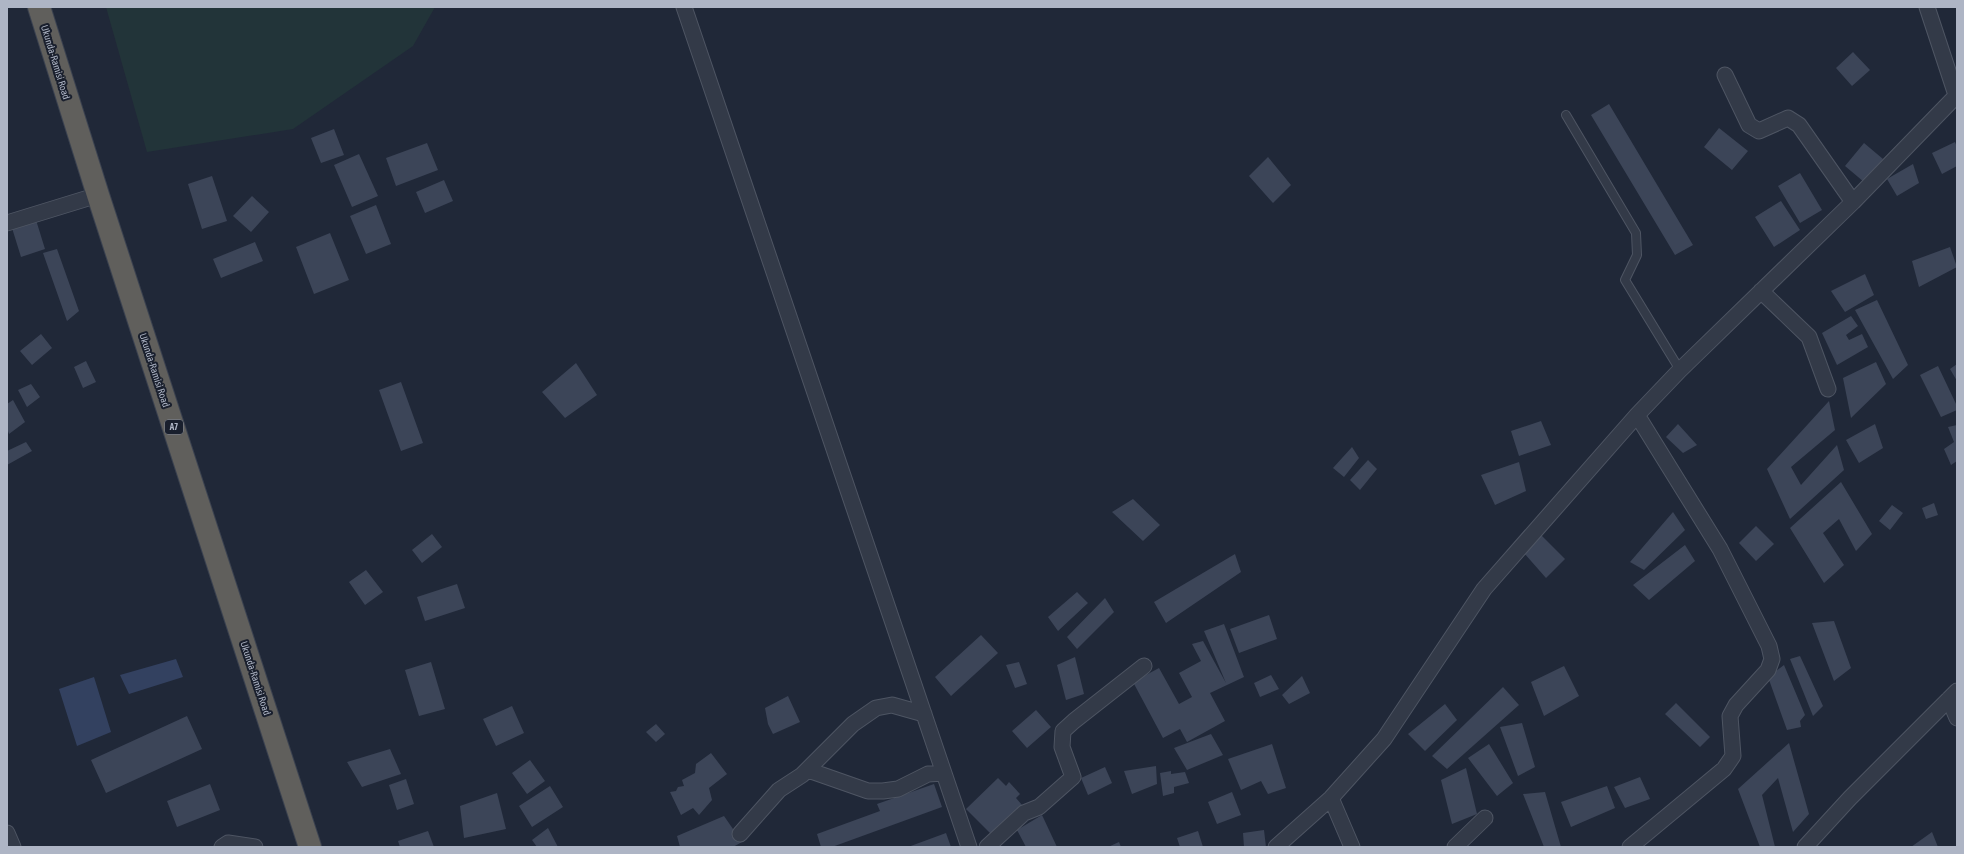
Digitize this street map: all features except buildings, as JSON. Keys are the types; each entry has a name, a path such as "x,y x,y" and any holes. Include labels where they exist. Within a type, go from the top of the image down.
{"highway":[{"name":"Ukunda-Ramisi Road","path":"39,7 98,195 310,847"}],"street":[{"path":"684,7 969,847"},
{"path":"1276,847 1331,798 1384,739 1484,589 1637,415 1680,370 1853,202 1957,97 1927,7"},
{"path":"1725,75 1749,125 1759,131 1788,118 1799,125 1853,202"},
{"path":"7,223 98,195"},
{"path":"1761,291 1809,337 1828,389"},
{"path":"1630,847 1724,769 1733,756 1730,716 1736,704 1768,670 1772,659 1769,646 1720,549 1637,415"},
{"path":"987,847 1024,813 1039,807 1073,777 1062,747 1063,731 1144,666"},
{"path":"1953,695 1957,718"},
{"path":"1805,847 1850,798 1953,695"},
{"path":"740,834 779,790 808,770 853,724 876,708 892,705 924,714"},
{"path":"808,770 868,791 898,789 928,774 944,773"},
{"path":"1331,798 1352,847"},
{"path":"1455,847 1485,818"},
{"path":"7,832 13,847"},
{"path":"222,847 228,843 255,847"}],"lane":[{"path":"1566,115 1636,233 1637,255 1625,280 1680,370"}],"shaded area":[{"path":"106,7 435,7 413,46 293,129 147,152"}],"water":[{"path":"176,659 183,677 129,694 120,675"},
{"path":"94,677 111,732 77,746 59,689"}]}
